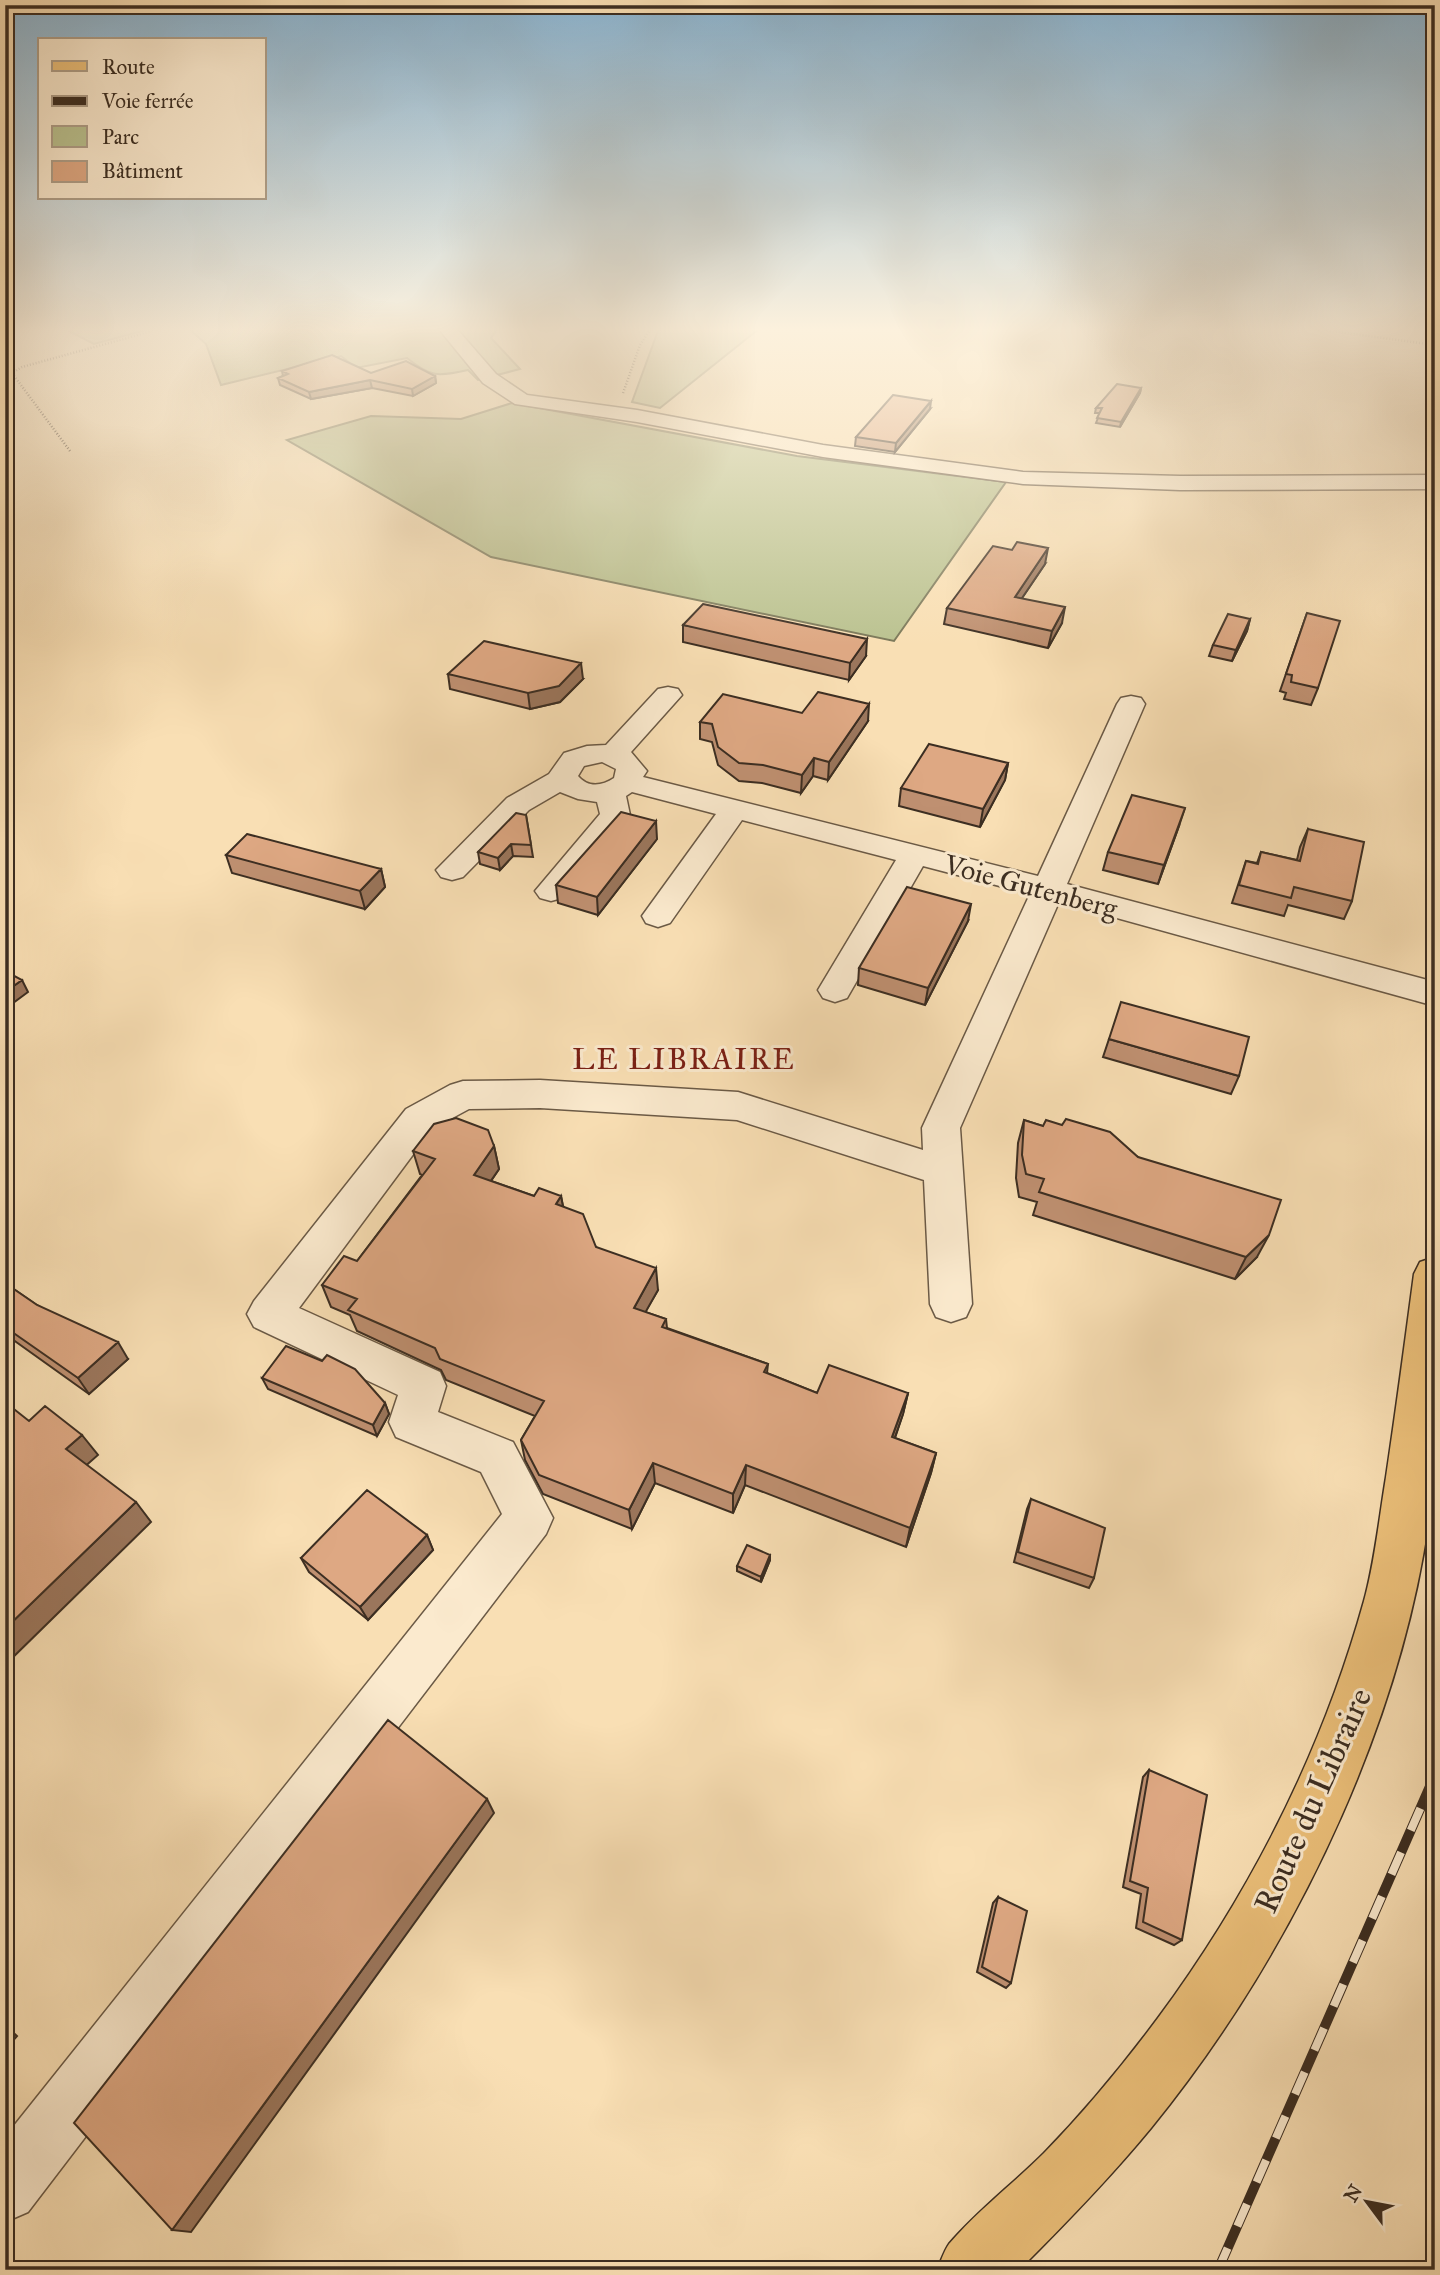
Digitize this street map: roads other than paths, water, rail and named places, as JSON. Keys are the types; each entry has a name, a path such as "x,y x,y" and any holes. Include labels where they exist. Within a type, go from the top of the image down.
{"main road":[{"name":"Route du Libraire","path":"971,2270 1076,2165 1163,2062 1255,1926 1304,1835 1343,1743 1371,1664 1389,1598 1400,1541 1435,1274"}],"street":[{"path":"729,434 823,451 1023,478 1180,483 1435,482"},
{"path":"551,891 615,815 617,776 668,695"},
{"path":"951,1304 941,1128 1131,704"},
{"path":"590,754 617,776 585,793 567,784 563,771 570,762 590,754"},
{"name":"Voie Gutenberg","path":"617,776 734,810 1047,889 1435,994"},
{"path":"452,870 518,804 563,778"},
{"path":"658,916 734,810"},
{"path":"835,990 914,855"},
{"path":"5,2189 529,1518 497,1457 412,1422 424,1385 269,1314 419,1119 463,1094 540,1094 738,1106 943,1171"}],"railway":[{"path":"1218,2270 1435,1775"}],"district":[{"name":"LE LIBRAIRE","path":"684,1059"}]}
